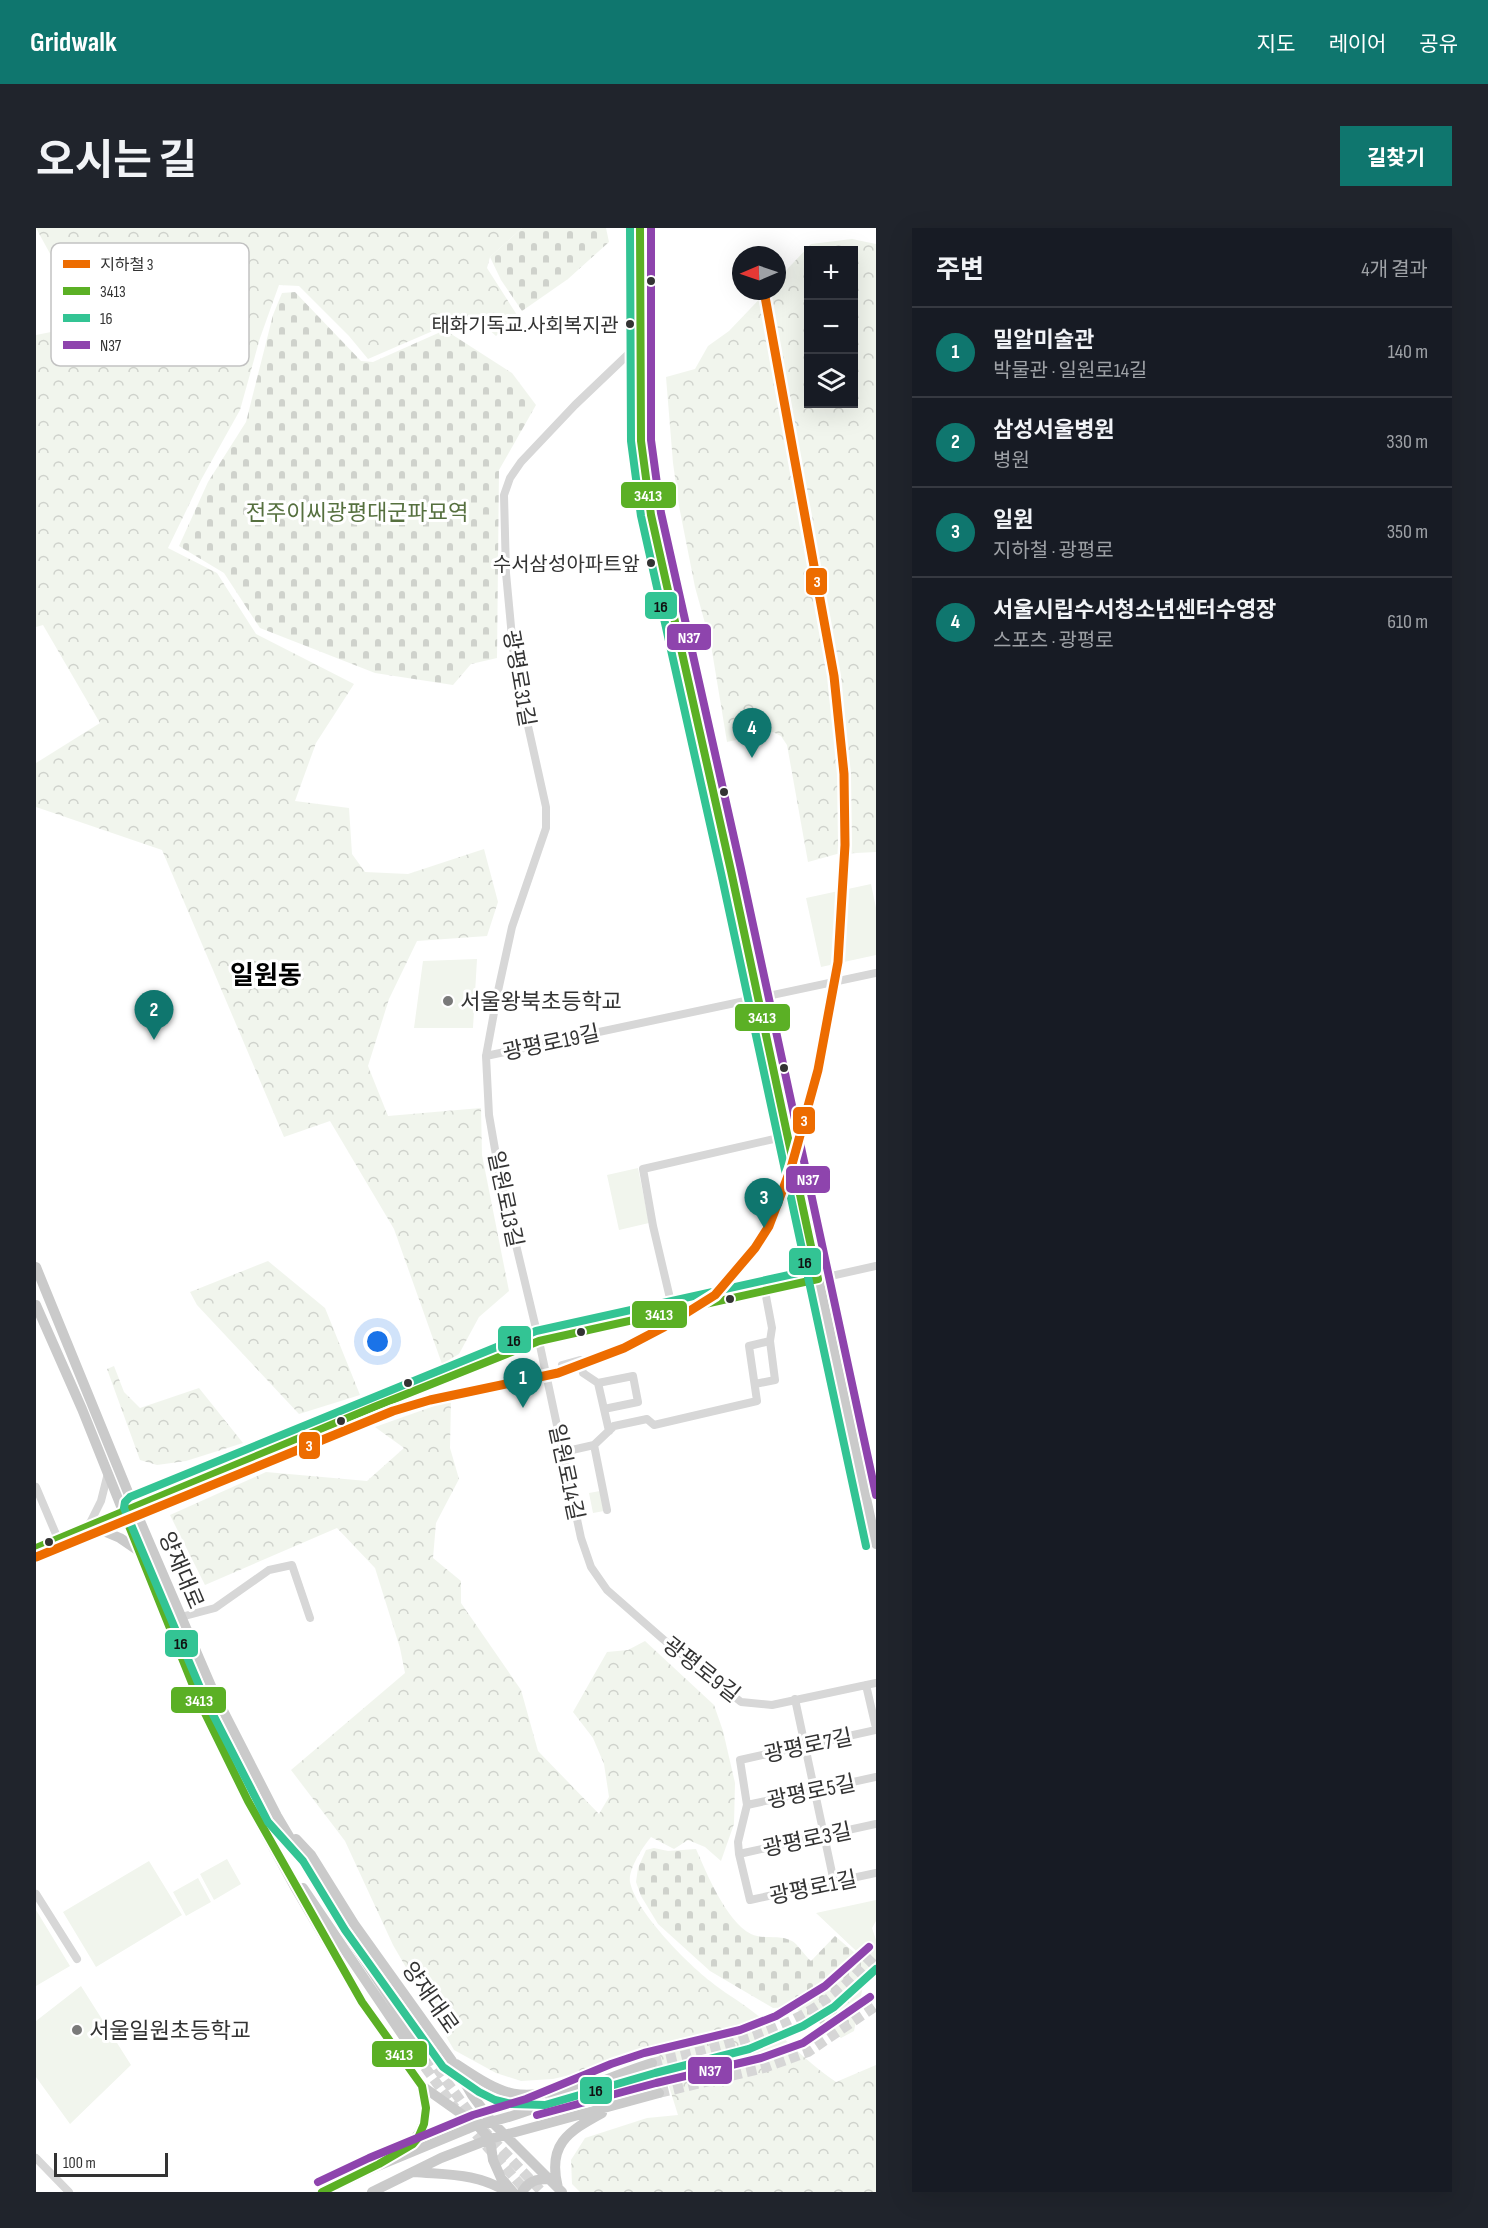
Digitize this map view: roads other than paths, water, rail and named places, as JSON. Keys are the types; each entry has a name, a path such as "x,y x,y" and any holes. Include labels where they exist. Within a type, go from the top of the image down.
{"main road":[{"path":"640,228 641,441 651,515 731,871 876,1544"},
{"name":"양재대로","path":"36,1267 128,1509 140,1551 200,1703 248,1801 362,2002 422,2086 477,2125 490,2139"},
{"name":"양재대로","path":"36,1305 108,1472 181,1617 214,1693 277,1816 344,1929 428,2056"},
{"path":"89,1525 120,1538 140,1551"},
{"name":"양재대로","path":"248,1801 330,1930 416,2055"},
{"name":"양재대로","path":"277,1816 311,1855 354,1924 452,2061 471,2095 492,2122 560,2190"},
{"path":"452,2061 494,2088 526,2096 543,2095 652,2063"},
{"path":"322,2192 477,2125 562,2098 615,2074"},
{"path":"373,2168 413,2144 418,2136 424,2123 426,2109 422,2086"},
{"path":"372,2192 441,2158 504,2134 659,2093"},
{"path":"560,2190 554,2164 562,2141 582,2123 618,2104"},
{"path":"490,2139 493,2160 501,2178 513,2192"},
{"path":"413,2172 471,2176 507,2192"},
{"path":"522,2192 529,2182 548,2179"}],"street":[{"name":"광평로31길","path":"486,1056 512,927 546,828 546,807 513,648 506,573 504,495 510,478 521,462 575,405 640,343"},
{"name":"광평로19길","path":"486,1056 876,973"},
{"name":"일원로13길","path":"486,1056 489,1115 500,1178 539,1341"},
{"path":"673,1311 653,1226 643,1169 787,1136"},
{"path":"36,1548 539,1341 876,1266"},
{"path":"755,1384 775,1380 770,1341 772,1328 765,1291"},
{"name":"일원로14길","path":"539,1341 581,1538 591,1567"},
{"path":"563,1452 594,1445 614,1426 647,1419 654,1425 757,1401 749,1346 770,1341"},
{"path":"562,1365 580,1360 583,1373 598,1383 609,1431"},
{"path":"598,1383 633,1376 638,1402 604,1409"},
{"path":"594,1445 607,1510"},
{"path":"89,1525 101,1501 108,1472"},
{"path":"36,1487 39,1501 58,1539"},
{"path":"181,1617 215,1608 269,1570 292,1565 310,1618"},
{"name":"광평로9길","path":"591,1567 615,1597 741,1702 772,1705 876,1683"},
{"path":"866,1685 876,1729"},
{"path":"795,1699 834,1882"},
{"name":"광평로7길","path":"747,1804 740,1760 876,1729"},
{"name":"광평로5길","path":"747,1804 876,1777"},
{"path":"739,1854 738,1842 747,1804"},
{"name":"광평로3길","path":"739,1854 876,1824"},
{"name":"광평로1길","path":"739,1854 750,1900 876,1874"},
{"path":"36,1894 77,1959"},
{"path":"36,2158 69,2192"}],"tunnel":[{"path":"652,2063 744,2039 788,2022 829,1998 876,1954"},
{"path":"659,2093 764,2068 808,2052 876,2006"},
{"path":"416,2055 455,2108"},
{"path":"428,2056 477,2123 542,2192"},
{"path":"466,2123 527,2192"}],"metro line":[{"name":"3","path":"36,1557 393,1411 430,1400 558,1373 624,1348 664,1327 715,1295 755,1248 769,1226 791,1168 818,1070 838,962 845,845 844,774 834,676 766,300"}],"place":[{"name":"태화기독교.사회복지관","path":"630,324"},
{"name":"수서삼성아파트앞","path":"651,563"},
{"name":"서울시립수서청소년센터수영장","path":"752,758"},
{"name":"서울왕북초등학교","path":"448,1001"},
{"name":"삼성서울병원","path":"154,1040"},
{"name":"일원","path":"764,1228"},
{"name":"밀알미술관","path":"523,1408"},
{"name":"서울일원초등학교","path":"77,2030"}],"district":[{"name":"일원동","path":"266,975"}],"park label":[{"name":"전주이씨광평대군파묘역","path":"357,512"}]}
